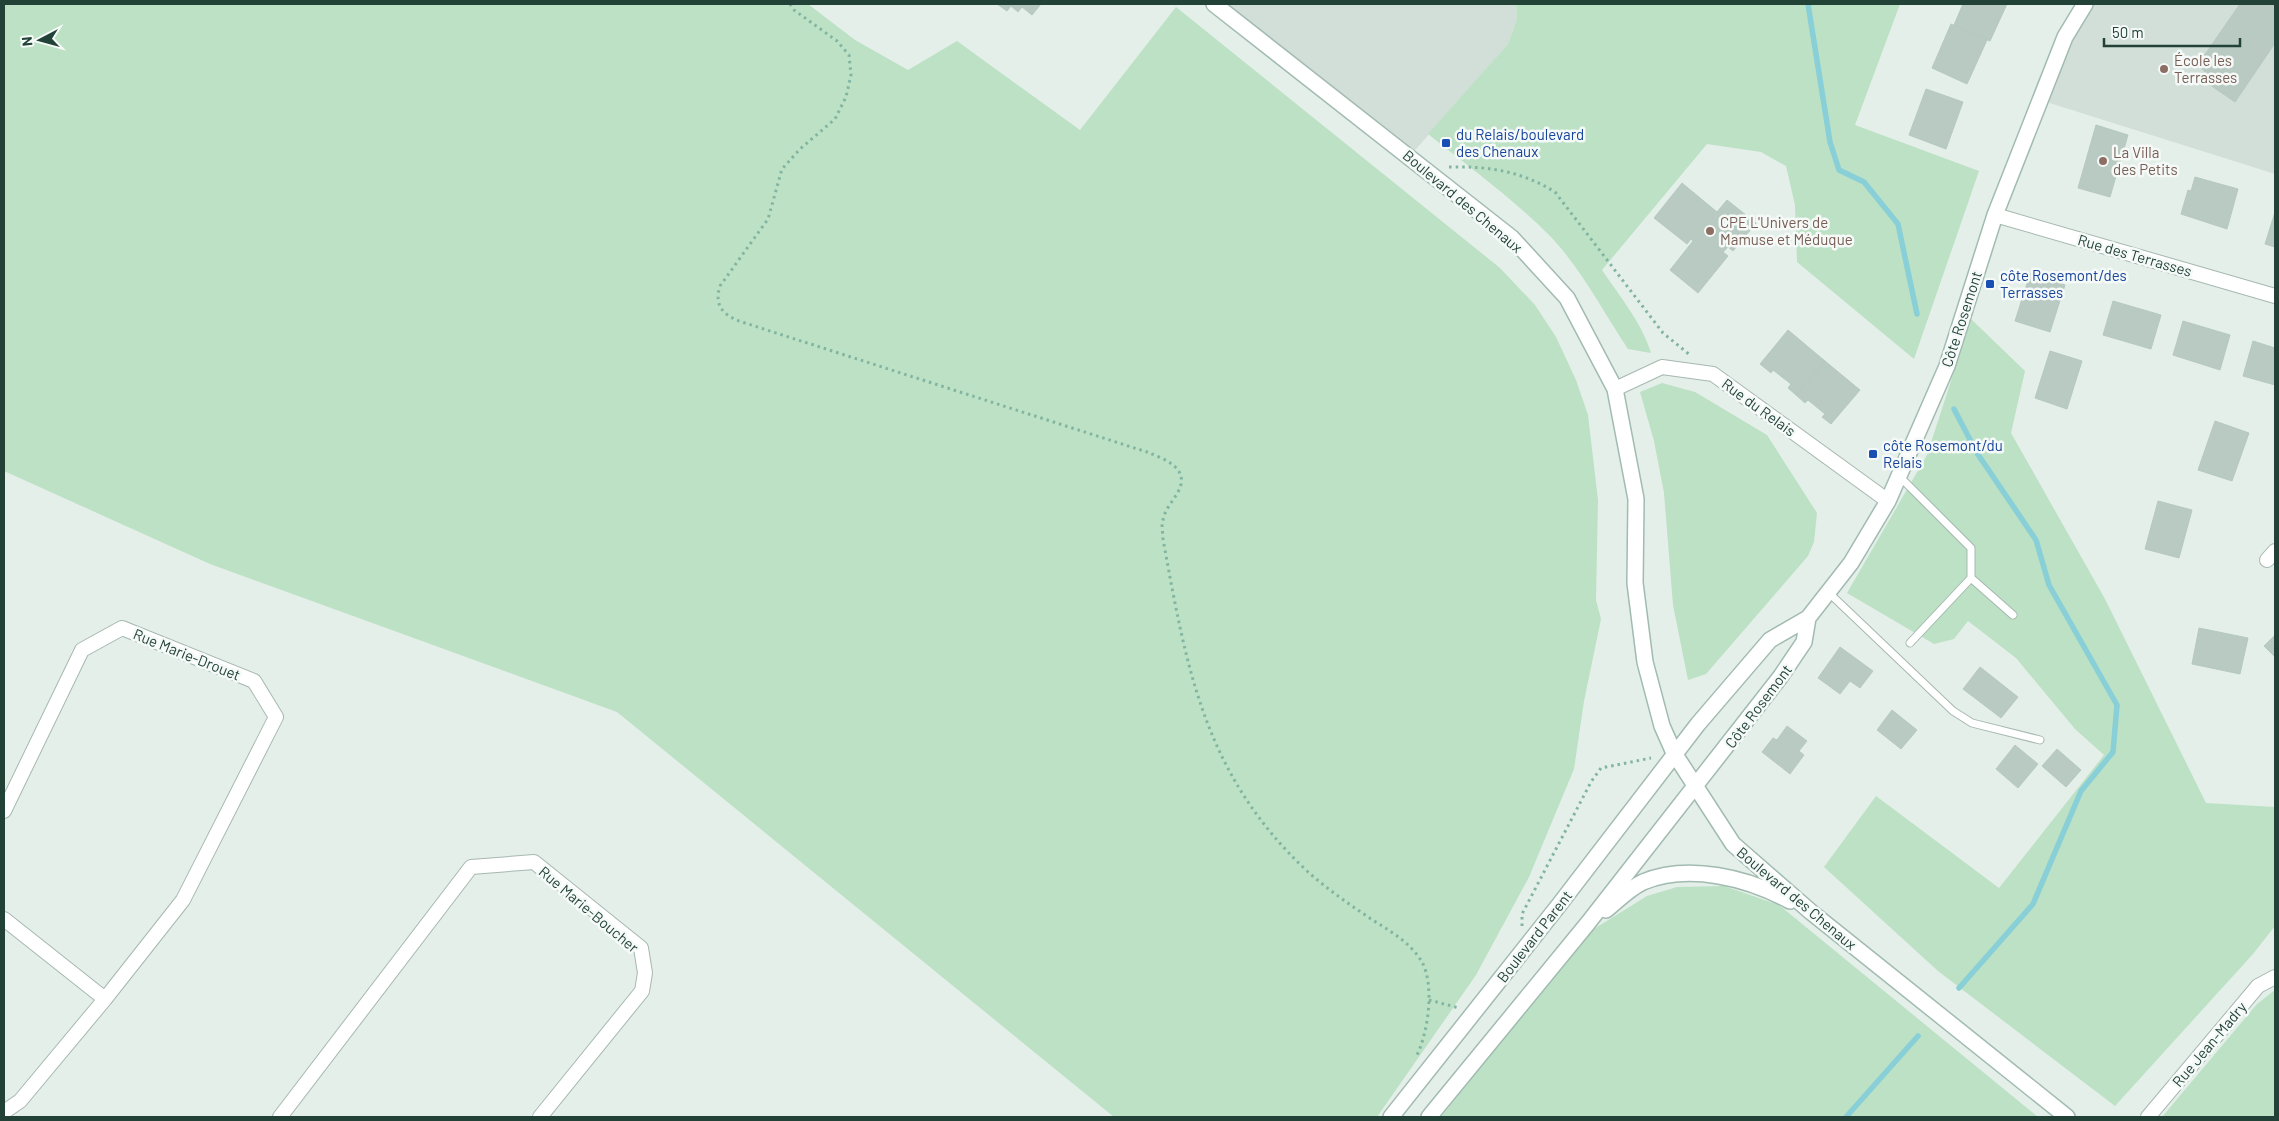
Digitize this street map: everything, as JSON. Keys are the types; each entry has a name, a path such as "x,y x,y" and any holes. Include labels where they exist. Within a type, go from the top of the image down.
{"street":[{"name":"Boulevard des Chenaux","path":"1214,4 1512,238 1567,298 1615,389 1636,499 1635,583 1645,662 1662,726 1674,753 1695,788 1734,844 1811,912 2066,1117"},
{"name":"Côte Rosemont","path":"1674,753 1770,640 1808,618 1851,563 1888,501 1947,366 1995,215 2065,37 2084,4"},
{"name":"Rue des Terrasses","path":"1995,215 2275,296"},
{"name":"Rue du Relais","path":"1615,389 1662,367 1714,374 1888,501"},
{"name":"Côte Rosemont","path":"1695,788 1781,676 1804,642 1808,618"},
{"name":"Rue Marie-Drouet","path":"4,811 82,650 122,628 254,681 276,717 183,900 105,999 20,1101 4,1112"},
{"name":"Boulevard Parent","path":"1390,1117 1523,951 1674,753"},
{"path":"1429,1117 1588,923 1695,788"},
{"name":"Rue Marie-Boucher","path":"280,1117 471,867 534,862 642,948 645,972 642,992 540,1117"},
{"path":"1588,923 1642,882 1676,874 1719,875 1778,894 1811,912"},
{"path":"4,918 105,999"},
{"name":"Rue Jean-Madry","path":"2148,1117 2258,986 2275,977"}],"lane":[{"path":"1899,476 1971,548 1972,578 1910,642"},
{"path":"1972,578 2013,615"},
{"path":"1828,592 1953,711 1972,723 2040,740"}],"path":[{"path":"790,4 794,10 837,41 849,56 850,82 846,97 835,118 800,149 782,169 768,219 720,286 718,298 721,309 726,315 745,323 1147,452 1167,460 1177,468 1181,479 1180,487 1162,519 1162,540 1191,679 1206,724 1222,759 1243,795 1266,825 1307,871 1349,904 1408,944 1426,970 1429,1000 1421,1048 1414,1061"},
{"path":"1424,168 1470,166 1504,171 1534,179 1555,192 1663,332 1692,356"},
{"path":"1523,951 1522,914 1591,782 1601,768 1674,753"},
{"path":"1429,1000 1474,1013"}],"shaded area":[{"path":"1214,4 1516,4 1517,19 1508,44 1410,156"},
{"name":"École les Terrasses","path":"2085,4 2275,4 2275,174 2040,100"}],"green space":[{"path":"4,4 808,4 855,40 908,70 957,41 1080,130 1176,7 1500,268 1535,305 1556,337 1576,380 1588,415 1598,500 1596,600 1601,619 1584,701 1574,769 1529,877 1476,975 1377,1117 1114,1117 617,712 210,564 4,471"},
{"path":"1516,4 1900,4 1855,125 1979,171 1914,359 1797,262 1795,205 1786,166 1761,152 1707,144 1602,270 1642,330 1651,353 1628,349 1581,275 1549,235 1505,195 1428,134 1508,44 1517,19"},
{"path":"1971,319 2025,371 2011,433 2105,599 2206,803 2275,807 2275,926 2253,954 2115,1106 1938,971 1824,867 1876,796 1999,888 2104,755 2075,729 2016,658 1968,621 1954,639 1934,644 1847,593 1927,455"},
{"path":"1662,383 1695,392 1767,435 1817,513 1814,542 1808,556 1706,674 1688,680 1673,605 1664,493 1654,441 1640,392"},
{"path":"1724,886 1779,905 2038,1117 1441,1117 1589,932 1647,896 1677,887"},
{"path":"2275,990 2275,1117 2162,1117 2257,1004"}],"building":[{"path":"997,4 1041,4 1032,15 1022,7 1018,12 1011,6 1007,11"},
{"path":"1963,4 2007,4 1990,41 1954,25"},
{"path":"2240,4 2275,4 2275,43 2235,102 2200,78 2205,71 2197,66"},
{"path":"1951,24 1987,40 1967,84 1932,68"},
{"path":"1926,89 1963,102 1946,149 1909,135"},
{"name":"La Villa des Petits","path":"2096,125 2128,135 2110,197 2078,188"},
{"path":"2195,177 2238,189 2227,229 2181,214 2188,190 2191,191"},
{"name":"CPE L'Univers de Mamuse et Méduque","path":"1682,183 1717,212 1727,200 1756,223 1733,251 1728,247 1723,252 1728,256 1698,293 1670,270 1693,241 1691,239 1687,244 1654,218"},
{"path":"2275,212 2275,247 2265,244"},
{"path":"2030,274 2065,285 2050,332 2015,321"},
{"path":"2113,301 2161,315 2151,349 2103,335"},
{"path":"2183,321 2230,335 2220,370 2173,355"},
{"path":"1788,330 1825,361 1796,395 1788,388 1791,384 1773,370 1771,373 1760,364"},
{"path":"2253,341 2275,348 2275,385 2243,376"},
{"path":"2050,351 2082,361 2067,409 2035,398"},
{"path":"1825,361 1860,390 1831,424 1822,417 1825,414 1808,400 1805,403 1796,395"},
{"path":"2215,421 2249,433 2232,481 2198,470"},
{"path":"2158,501 2192,510 2179,558 2145,549"},
{"path":"2199,628 2248,638 2240,674 2192,664"},
{"path":"2275,635 2275,657 2264,646"},
{"path":"1840,647 1873,671 1860,688 1850,681 1840,694 1818,678"},
{"path":"1980,667 2018,697 2001,718 1963,689"},
{"path":"1892,710 1917,730 1901,749 1877,730"},
{"path":"1787,726 1807,741 1799,751 1804,755 1790,774 1762,752 1773,738 1777,740"},
{"path":"2015,745 2038,764 2018,788 1996,769"},
{"path":"2057,749 2081,770 2066,787 2042,766"}],"waterway":[{"path":"1808,4 1830,142 1839,170 1864,182 1898,224 1917,314"},
{"path":"1954,409 1977,453 2036,540 2049,585 2117,705 2113,752 2081,791 2033,904 1959,988"},
{"path":"1846,1117 1918,1036"}],"place":[{"name":"École les Terrasses","path":"2164,69"},
{"name":"du Relais/boulevard des Chenaux","path":"1446,143"},
{"name":"La Villa des Petits","path":"2103,161"},
{"name":"CPE L'Univers de Mamuse et Méduque","path":"1710,231"},
{"name":"côte Rosemont/des Terrasses","path":"1990,284"},
{"name":"côte Rosemont/du Relais","path":"1873,454"}]}
